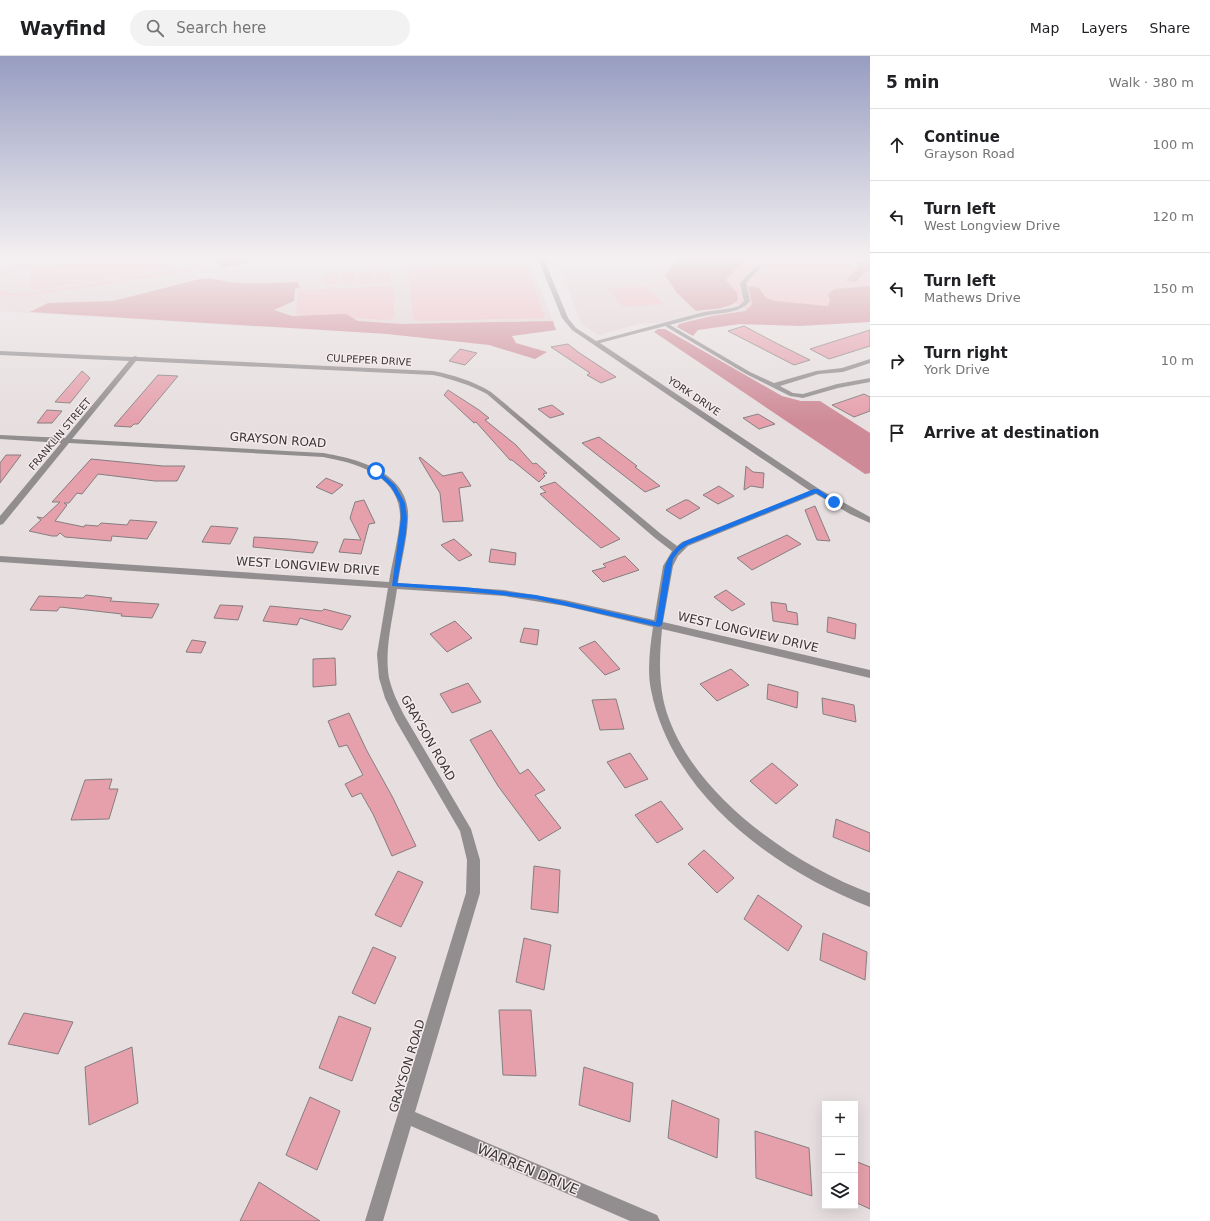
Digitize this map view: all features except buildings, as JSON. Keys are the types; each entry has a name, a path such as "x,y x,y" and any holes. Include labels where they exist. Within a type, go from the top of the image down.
{"street":[{"name":"YORK DRIVE","path":"563,313 574,329 594,343 816,491 870,520"},
{"path":"594,343 709,313"},
{"path":"665,324 788,394 803,396 837,386 870,380"},
{"name":"CULPEPER DRIVE","path":"0,353 136,358 433,373 459,379 479,387 489,393 658,536 677,550"},
{"name":"FRANKLIN STREET","path":"0,522 136,358"},
{"path":"773,386 818,372 850,368 870,361"},
{"name":"GRAYSON ROAD","path":"0,437 323,455 339,457 364,465 376,471 394,486 402,503 404,518 403,533 382,654 384,678 390,698 400,718 465,829 472,848 475,870 473,893 374,1221"},
{"path":"816,491 685,544 677,550 668,566 659,625 654,664 657,699 664,721 672,738 693,771 735,818 785,857 824,880 870,900"},
{"name":"WEST LONGVIEW DRIVE","path":"0,559 464,589 536,597 870,674"},
{"name":"WARREN DRIVE","path":"406,1116 651,1221"}],"shaded area":[{"path":"38,313 550,313 556,330 260,327"},
{"path":"52,313 284,313 292,316 346,314 358,321 402,324 553,321 556,330 512,336 516,343 547,352 535,359 489,345 387,334"},
{"path":"394,313 394,315 392,319 384,320 296,314"},
{"path":"412,313 543,313 545,318 419,321 413,319"},
{"path":"578,313 764,313 774,325 642,323 599,335 583,325"},
{"path":"729,313 870,313 870,322 800,326 740,324 698,330 693,336 677,327 679,324"},
{"path":"753,313 870,313 870,321 774,325"},
{"path":"658,329 665,329 782,396 801,401 820,401 870,433 870,473 865,474 654,332"}],"route":[{"path":"376,471 394,486 402,503 404,518 403,533 394,585 464,589 536,597 659,625 668,566 677,550 685,544 816,491 834,502"}]}
